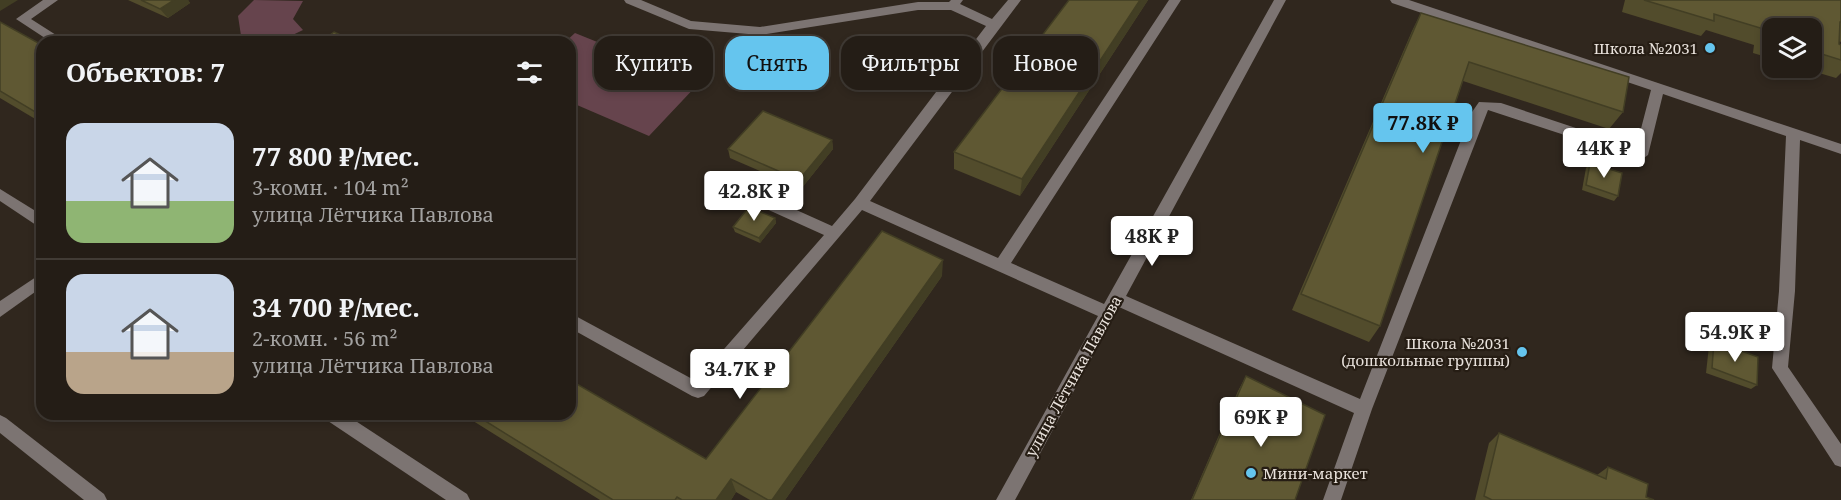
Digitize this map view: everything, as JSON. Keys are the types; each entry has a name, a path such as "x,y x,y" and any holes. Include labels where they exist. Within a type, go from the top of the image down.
{"street":[{"path":"51,36 22,19 52,0"},
{"path":"630,0 688,25 760,32 918,6 955,3 994,25"},
{"path":"576,323 698,391 860,203 1015,0"},
{"path":"1002,264 1175,0"},
{"name":"улица Лётчика Павлова","path":"1005,500 1281,0"},
{"path":"1396,0 1793,134 1837,146"},
{"path":"1332,500 1364,409 1479,112 1484,105 1496,106 1641,155 1658,87"},
{"path":"1793,134 1787,291 1780,368 1841,459"},
{"path":"0,194 36,218"},
{"path":"747,194 834,233"},
{"path":"860,203 1002,264 1112,306 1364,409"},
{"path":"0,310 36,283"},
{"path":"340,420 461,500"},
{"path":"0,423 98,500"}],"shaded area":[{"path":"254,0 303,1 293,19 303,30 290,36 241,36 238,16"},
{"path":"575,33 594,41 594,90 692,90 649,136 576,105 576,36 572,36"}],"building":[{"path":"141,0 174,0 160,9"},
{"path":"1069,0 1140,0 1098,64 1098,36 1042,36"},
{"path":"1644,0 1841,0 1839,44 1841,45 1841,60 1822,54 1822,18 1762,18 1762,28 1714,14 1714,21"},
{"path":"1421,13 1629,77 1623,112 1469,62 1380,326 1301,294"},
{"path":"0,22 36,42 36,112 0,91"},
{"path":"334,32 342,36 329,36"},
{"path":"1001,90 1081,90 1022,179 954,152"},
{"path":"763,111 832,140 799,180 728,149"},
{"path":"1590,163 1622,173 1618,196 1586,185"},
{"path":"749,207 775,218 759,238 733,227"},
{"path":"882,231 943,260 772,500 768,500 731,479 716,500 682,500 677,497 675,500 613,500 484,420 576,420 576,383 706,459"},
{"path":"1714,341 1758,357 1757,385 1712,368"},
{"path":"1246,376 1325,415 1295,500 1192,500"},
{"path":"1499,433 1606,479 1608,467 1648,484 1646,497 1654,500 1492,500 1484,496"}],"place":[{"name":"Школа №2031","path":"1710,48"},
{"name":"Школа №2031 (дошкольные группы)","path":"1522,352"},
{"name":"Мини-маркет","path":"1251,473"}]}
